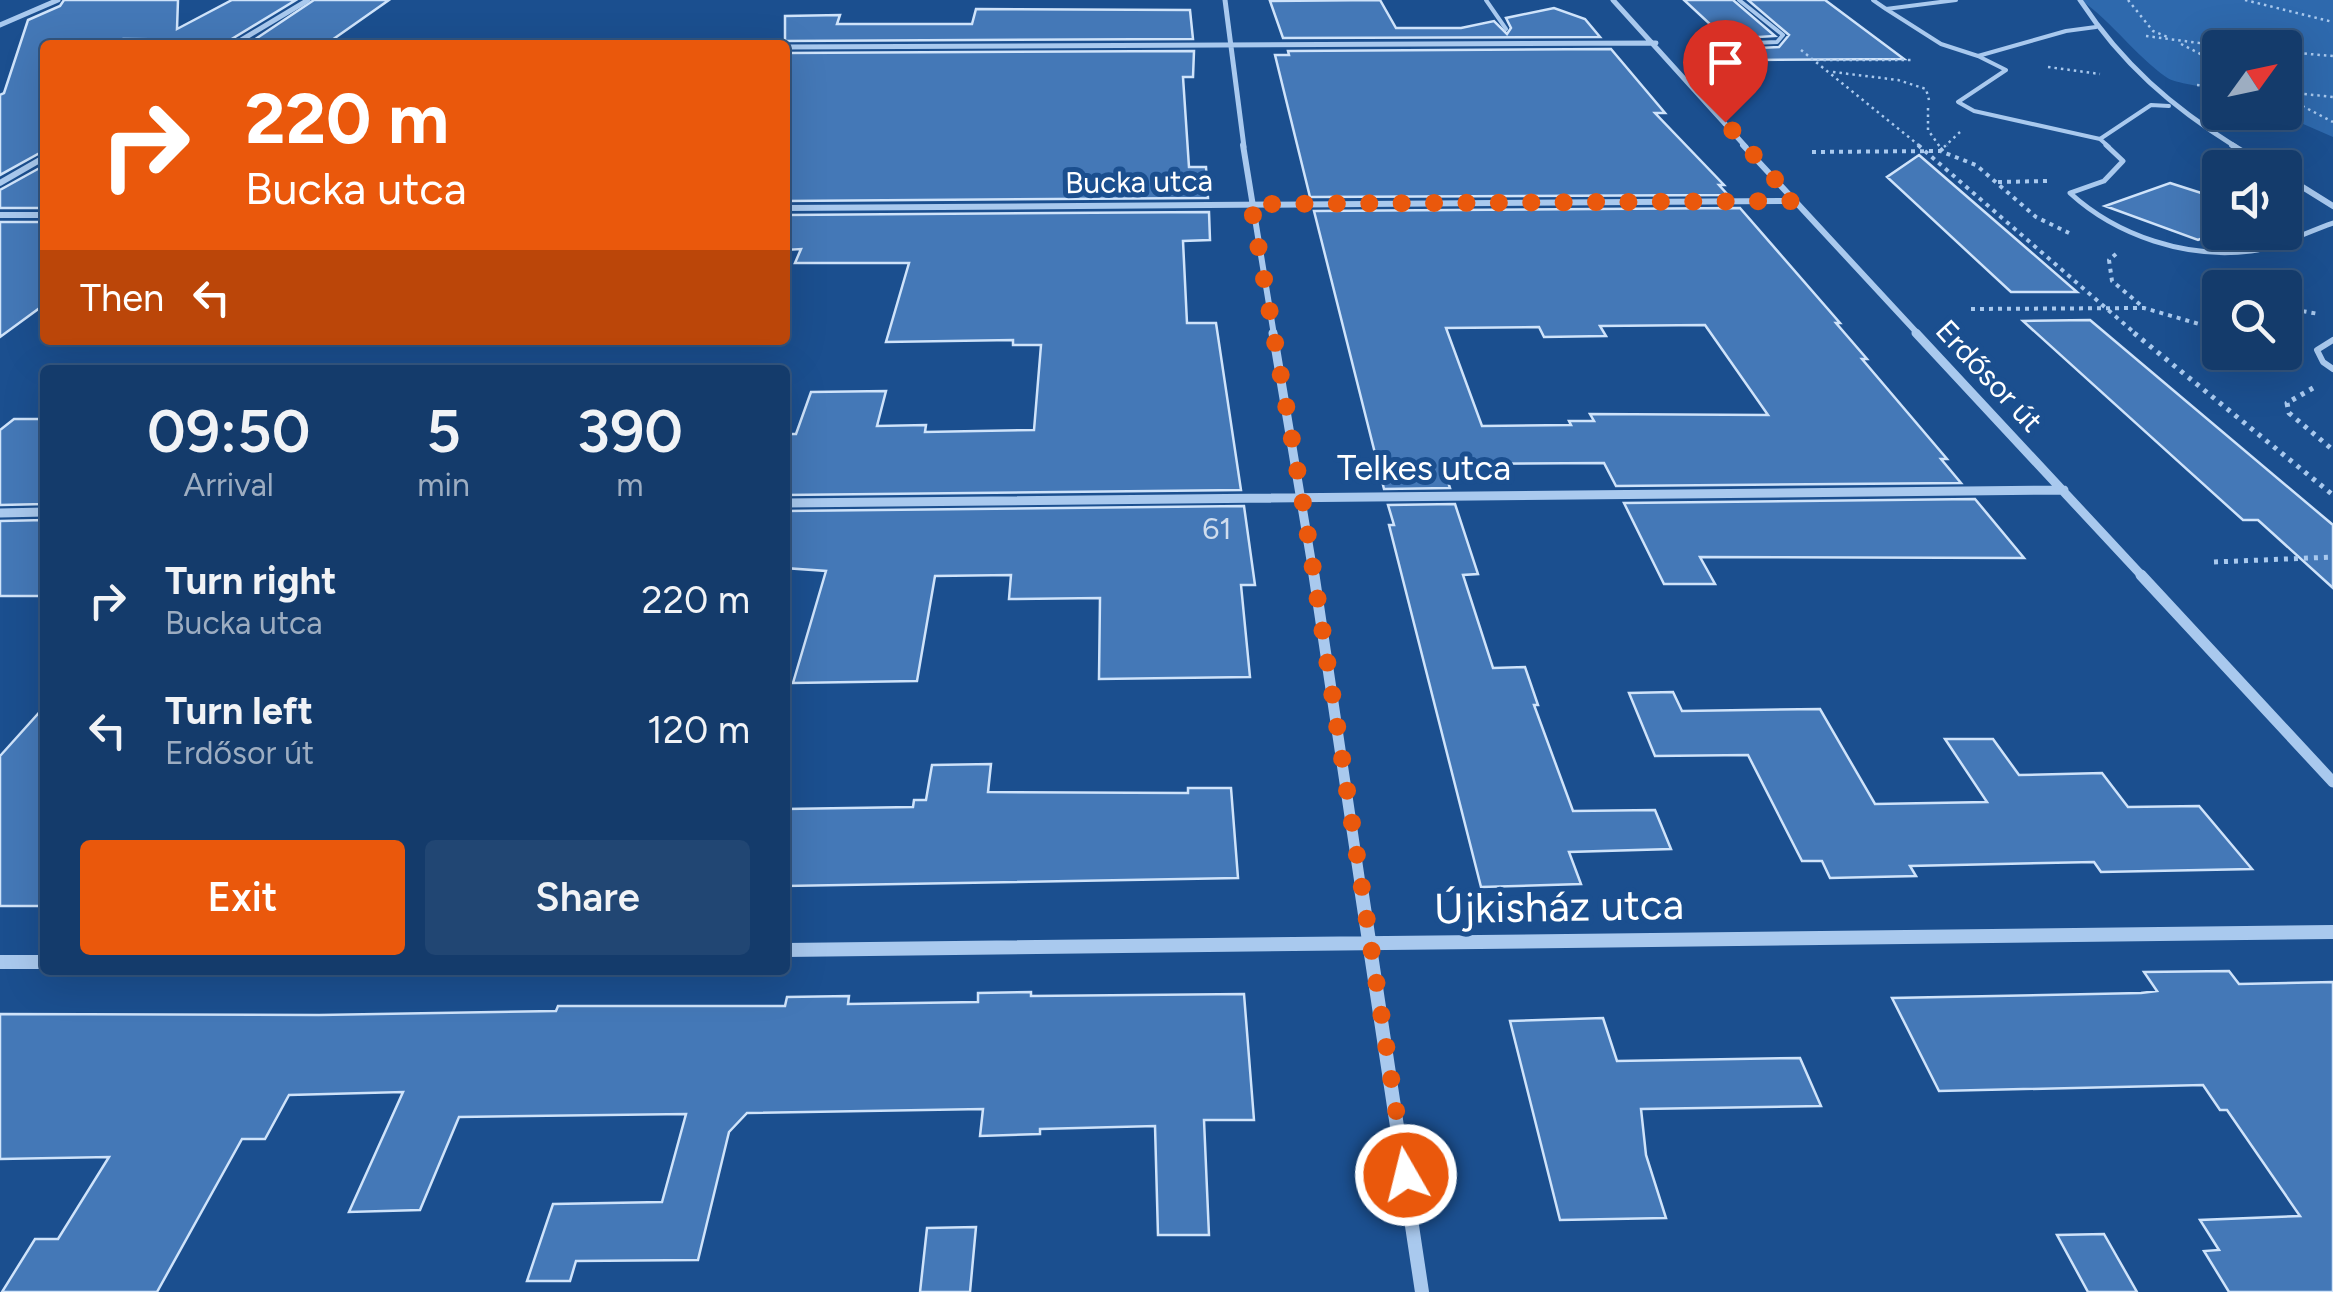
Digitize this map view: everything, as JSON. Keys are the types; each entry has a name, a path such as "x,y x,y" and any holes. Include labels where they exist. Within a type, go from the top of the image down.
{"street":[{"path":"0,25 58,0"},
{"path":"241,40 308,0"},
{"path":"1225,0 1251,204 1372,940 1422,1292"},
{"name":"Erdősor út","path":"1613,0 2333,782"},
{"path":"2080,0 2096,27 2169,106 2241,150"},
{"path":"790,46 1656,43"},
{"path":"0,183 40,159"},
{"path":"2302,187 2333,206"},
{"name":"Bucka utca","path":"790,208 1794,201"},
{"path":"0,215 40,214"},
{"name":"Telkes utca","path":"790,503 2064,490"},
{"path":"0,512 40,512"},
{"name":"Újkisház utca","path":"790,950 1372,940 2333,932"},
{"path":"0,962 40,962"}],"lane":[{"path":"1486,0 1506,30"},
{"path":"1707,45 1777,42 1783,35 1739,0"},
{"path":"1873,0 1935,43 1978,56 2006,70 1958,102 1961,106 2100,139 2124,161 2104,181 2070,193 2088,214 2164,244 2204,253 2254,251 2333,223"},
{"path":"1886,9 1956,0"},
{"path":"1978,56 2074,28 2096,27"},
{"path":"2100,139 2151,105 2169,106"},
{"path":"2333,340 2317,350 2322,362 2333,369"}],"path":[{"path":"2128,0 2153,30 2202,55"},
{"path":"2245,0 2333,22"},
{"path":"2178,42 2202,44"},
{"path":"2302,53 2333,56"},
{"path":"1925,60 1815,60 1926,151 2104,308 2333,495"},
{"path":"2044,66 2143,80"},
{"path":"1830,72 1912,84 1926,89 1929,102"},
{"path":"2302,95 2333,97"},
{"path":"2302,104 2333,122"},
{"path":"1812,152 1926,151"},
{"path":"2144,308 2112,281 2109,260 2122,252 2164,244"},
{"path":"1971,309 2144,308 2202,325"},
{"path":"2319,386 2295,395 2287,403 2289,413 2333,450"},
{"path":"2214,562 2333,557"}],"shaded area":[{"path":"2081,0 2333,0 2333,137 2302,123 2302,30 2202,30 2202,87 2170,79 2155,69"}],"building":[{"path":"64,0 178,0 177,29 232,0 296,0 230,40 40,40 40,153 0,175 0,95 4,93 28,20 60,6"},
{"path":"314,0 389,0 332,40 254,40"},
{"path":"1380,0 1396,28 1461,28 1494,21 1507,34 1511,28 1506,18 1554,8 1585,19 1600,37 1283,38 1270,1"},
{"path":"1684,0 1733,0 1775,36 1726,39"},
{"path":"1748,0 1825,0 1904,59 1750,60 1738,49 1779,47 1789,35"},
{"path":"976,9 1190,10 1193,39 785,40 785,16 840,15 837,24 972,24"},
{"path":"1611,49 1665,113 1655,113 1724,185 1719,185 1728,195 1310,197 1275,55 1289,55 1288,51"},
{"path":"1194,51 1193,77 1183,77 1189,167 1206,167 1208,198 790,201 790,53"},
{"path":"1919,155 2077,292 2011,292 1887,177"},
{"path":"40,168 40,208 0,208 0,190"},
{"path":"2170,183 2202,193 2202,238 2198,240 2105,206"},
{"path":"1740,208 1840,323 1836,323 1867,359 1862,359 1947,459 1941,459 1961,483 1616,486 1604,463 1442,464 1450,488 1384,489 1314,211","holes":["1705,325 1768,415 1590,414 1594,421 1569,421 1571,425 1482,426 1446,328 1539,327 1544,337 1606,336 1600,326"]},
{"path":"1209,212 1210,240 1183,241 1187,323 1216,323 1241,490 790,495 790,434 796,434 811,392 886,391 877,426 926,425 925,432 1034,430 1041,345 1013,345 1013,340 886,342 909,263 795,263 801,249 790,250 790,215"},
{"path":"0,222 40,222 40,308 0,337"},
{"path":"2090,320 2333,525 2333,588 2258,520 2243,520 2023,321"},
{"path":"14,419 40,419 40,504 0,505 0,430"},
{"path":"1975,499 2024,558 1700,557 1715,584 1664,584 1624,503"},
{"path":"1455,504 1478,574 1463,575 1493,668 1525,667 1538,705 1534,705 1573,811 1655,810 1671,849 1569,852 1581,884 1481,887 1389,525 1394,525 1388,505"},
{"path":"1244,506 1255,585 1241,585 1250,677 1099,679 1100,598 1009,599 1011,575 935,576 917,681 793,683 826,571 790,568 790,511"},
{"path":"40,520 40,596 0,596 0,521"},
{"path":"1673,692 1682,711 1820,709 1875,804 1987,802 1945,739 1993,739 2019,775 2102,773 2128,807 2199,806 2252,869 2101,872 2094,862 1910,866 1916,876 1830,878 1822,861 1802,861 1748,755 1655,756 1629,693"},
{"path":"40,712 40,906 0,906 0,756"},
{"path":"991,764 988,792 1188,793 1188,788 1231,788 1238,878 790,886 790,809 913,807 914,800 926,800 932,765"},
{"path":"2229,971 2239,984 2333,982 2333,1292 2229,1292 2204,1251 2219,1250 2200,1220 2300,1216 2227,1110 2220,1110 2203,1085 1939,1091 1892,998 2141,993 2157,991 2144,972"},
{"path":"1031,992 1031,996 1244,994 1254,1120 1204,1120 1209,1235 1158,1235 1155,1126 1040,1129 1040,1134 980,1136 983,1109 747,1113 729,1132 698,1260 576,1261 570,1281 527,1281 553,1204 662,1202 686,1114 459,1117 420,1210 349,1212 403,1092 289,1095 265,1139 242,1139 157,1292 2,1292 35,1239 58,1239 109,1157 0,1159 0,1014 556,1011 558,1006 785,1006 787,997 849,996 848,1004 978,1002 978,993"},
{"path":"1603,1018 1617,1061 1800,1058 1821,1106 1641,1109 1646,1155 1666,1218 1560,1220 1510,1021"},
{"path":"976,1227 970,1292 920,1292 927,1228"},
{"path":"2104,1234 2137,1292 2088,1292 2057,1235"}],"route":[{"path":"1406,1175 1302,497 1251,204 1794,201 1725,122"}]}
